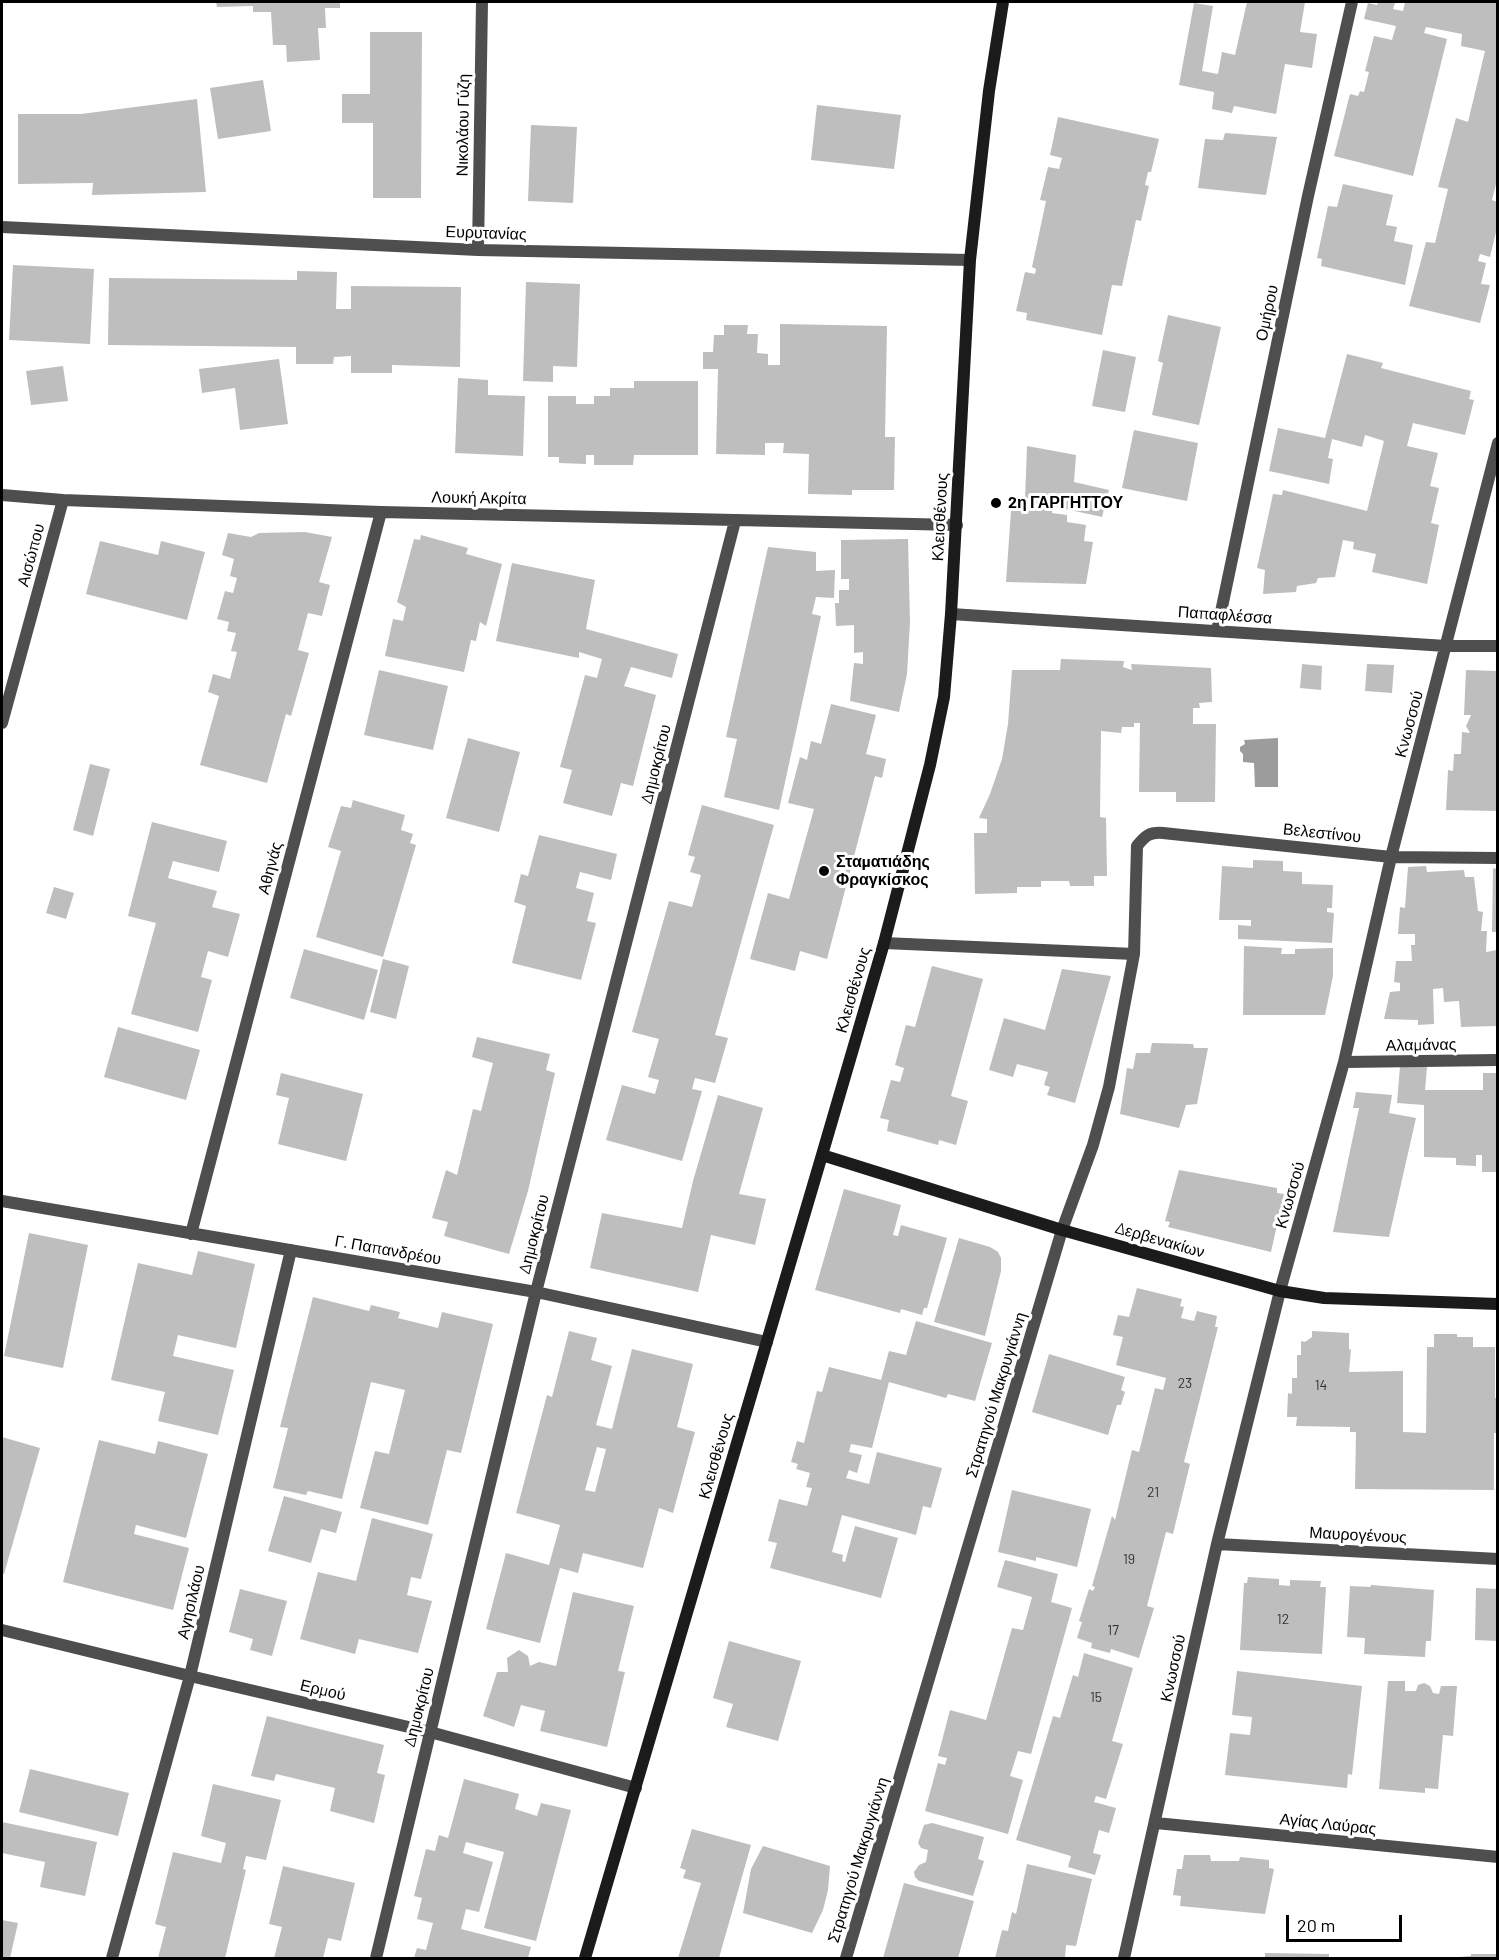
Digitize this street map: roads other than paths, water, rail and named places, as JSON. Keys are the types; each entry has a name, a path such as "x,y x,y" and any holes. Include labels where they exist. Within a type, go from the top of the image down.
{"main road":[{"name":"Κλεισθένους","path":"585,1959 884,943 930,765 944,698 951,614 970,260 989,91 1003,2"},
{"name":"Δερβενακίων","path":"822,1155 1062,1230 1280,1291 1324,1298 1497,1304"}],"street":[{"name":"Νικολάου Γύζη","path":"477,250 482,2"},
{"name":"Ομήρου","path":"1218,631 1308,196 1352,2"},
{"name":"Ευρυτανίας","path":"2,227 477,250 970,260"},
{"name":"Κνωσσού","path":"1124,1959 1217,1545 1280,1291 1344,1062 1391,857 1496,457 1497,443"},
{"name":"Λουκή Ακρίτα","path":"2,495 63,500 381,512 957,525"},
{"name":"Αισώπου","path":"2,723 63,500"},
{"name":"Αθηνάς","path":"191,1234 381,512"},
{"name":"Δημοκρίτου","path":"376,1959 537,1292 735,521"},
{"name":"Παπαφλέσσα","path":"951,614 1446,646 1497,646"},
{"name":"Βελεστίνου","path":"1145,836 1152,832 1391,857 1497,858"},
{"name":"Στρατηγού Μακρυγιάννη","path":"846,1959 1062,1230 1093,1145 1109,1088 1134,954 1135,857 1137,846 1145,836"},
{"path":"884,943 1134,954"},
{"name":"Αλαμάνας","path":"1344,1062 1497,1060"},
{"name":"Γ. Παπανδρέου","path":"2,1202 537,1292 767,1341"},
{"name":"Αγησιλάου","path":"112,1959 190,1676 291,1250"},
{"name":"Μαυρογένους","path":"1217,1545 1497,1559"},
{"name":"Ερμού","path":"2,1630 430,1732 636,1788"},
{"name":"Αγίας Λαύρας","path":"1156,1823 1497,1857"}],"place":[{"name":"2η ΓΑΡΓΗΤΤΟΥ","path":"996,503"},
{"name":"Σταματιάδης Φραγκίσκος","path":"824,871"}]}
